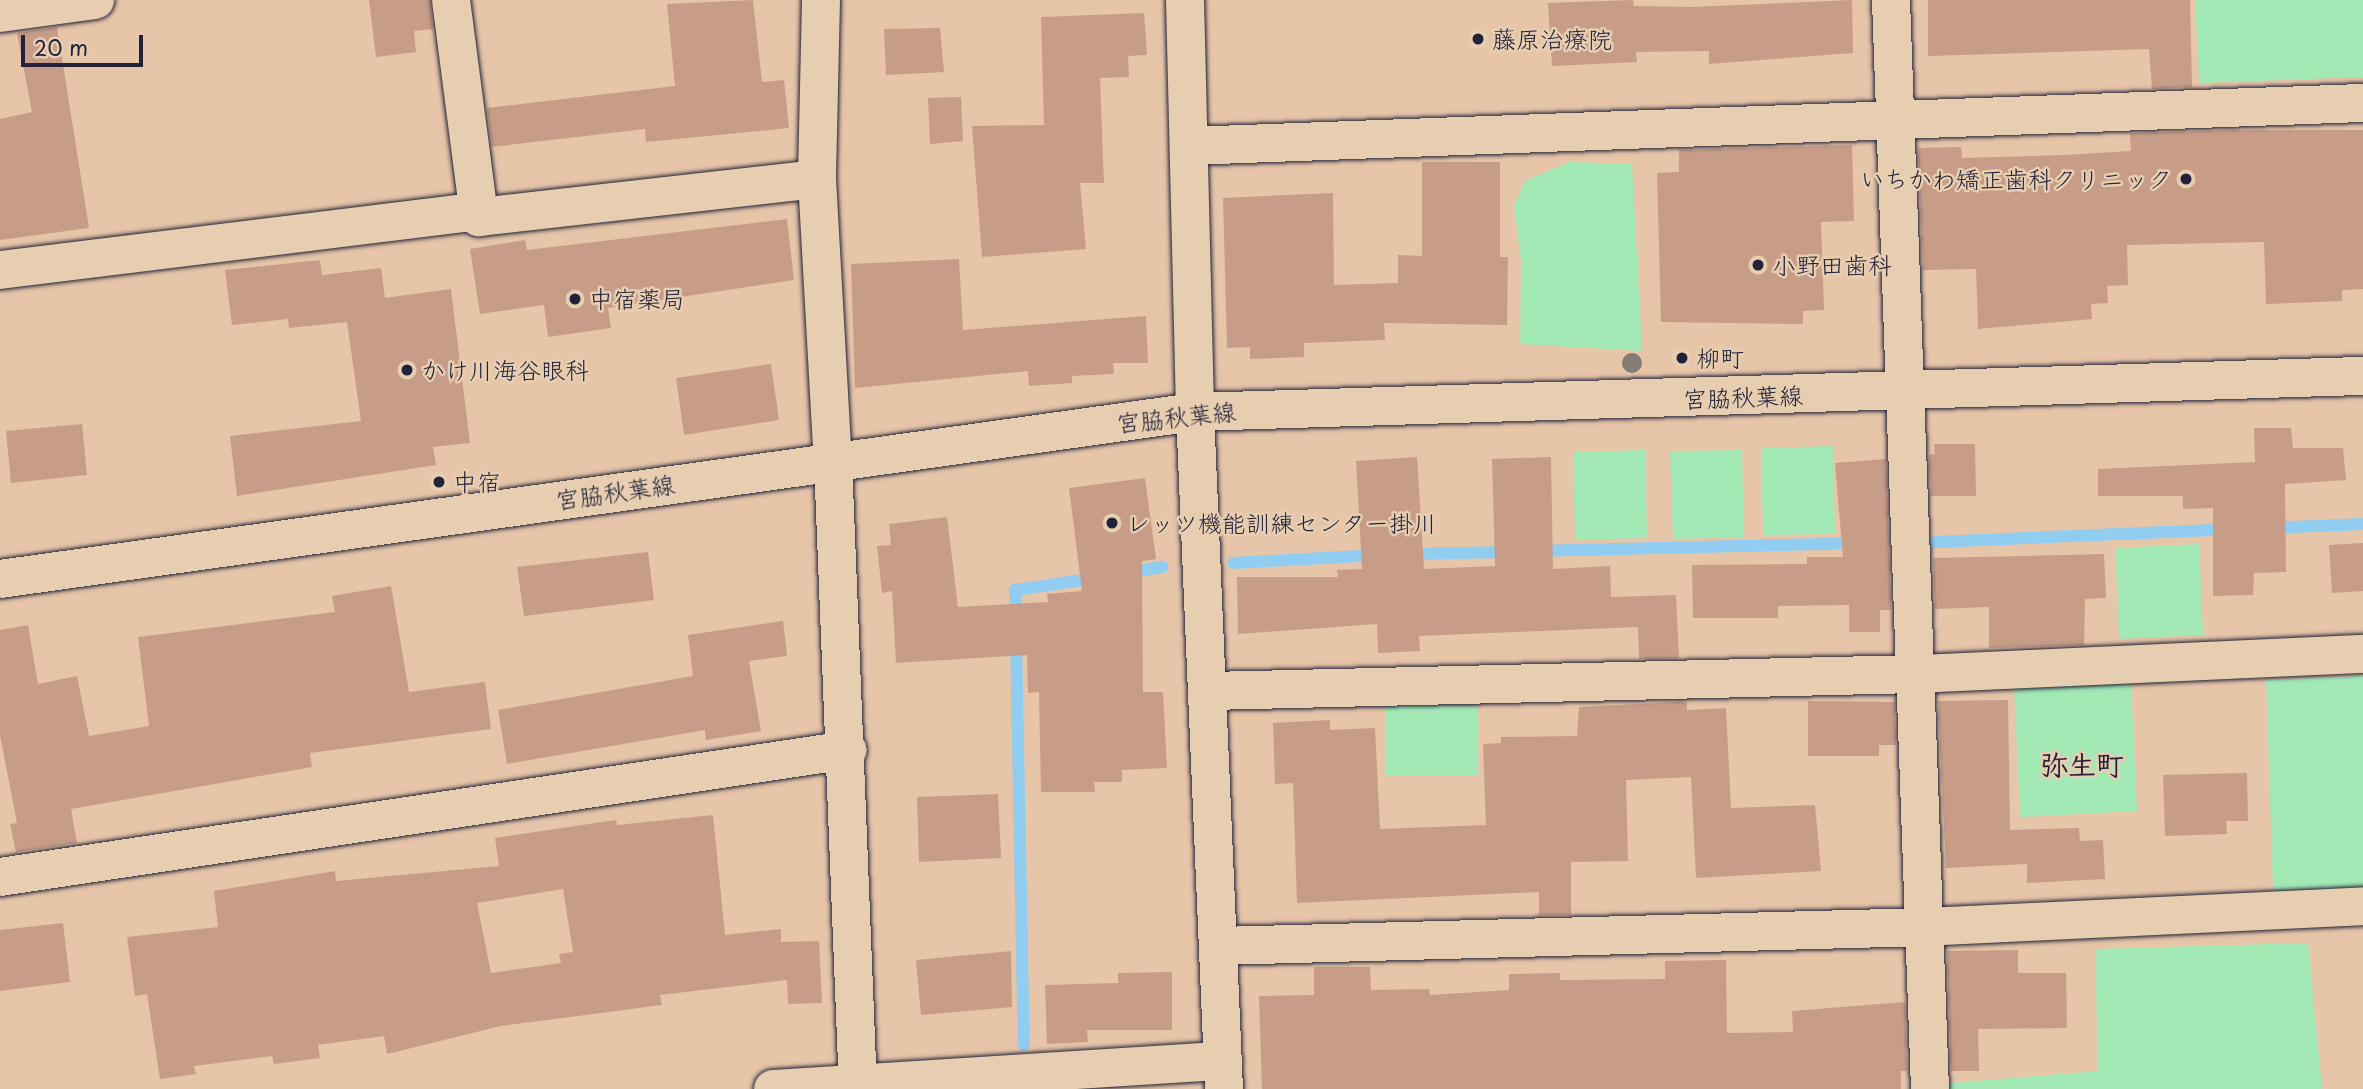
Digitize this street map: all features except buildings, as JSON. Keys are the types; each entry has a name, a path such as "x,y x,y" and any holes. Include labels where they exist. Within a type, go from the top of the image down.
{"street":[{"path":"0,13 95,0"},
{"path":"451,0 479,217"},
{"path":"821,0 817,179 848,750 858,1085"},
{"path":"773,1089 1224,1075 1210,691 1195,412 1185,0"},
{"path":"1891,0 1893,118 1917,674 1930,1089"},
{"path":"1189,146 1893,118 2363,103"},
{"path":"0,270 470,212 479,217 817,179"},
{"name":"宮脇秋葉線","path":"0,579 1195,412 1904,393 2363,376"},
{"path":"1210,691 1917,674 2363,654"},
{"path":"0,877 848,750"},
{"path":"1219,946 1924,926 2363,906"}],"green space":[{"path":"2195,0 2363,0 2363,77 2199,83"},
{"path":"1569,162 1632,164 1642,351 1520,344 1521,262 1514,205 1525,181"},
{"path":"1833,446 1835,534 1763,535 1761,448"},
{"path":"1645,450 1647,538 1575,540 1573,452"},
{"path":"1742,450 1744,537 1673,539 1670,451"},
{"path":"2199,544 2203,635 2119,639 2115,548"},
{"path":"2363,676 2363,888 2273,891 2266,680"},
{"path":"2131,682 2137,811 2020,817 2014,688"},
{"path":"1386,706 1477,706 1478,775 1386,776"},
{"path":"2308,943 2322,1089 1950,1089 1950,1083 2098,1071 2095,949"}],"waterway":[{"path":"2269,528 2363,524"},
{"path":"1935,542 2230,529"},
{"path":"1536,551 1857,543"},
{"path":"1407,554 1511,552"},
{"path":"1233,563 1378,555"},
{"path":"1127,573 1162,567"},
{"path":"1016,620 1015,590 1096,578"},
{"path":"1016,642 1024,1045"}],"place":[{"name":"藤原治療院","path":"1478,39"},
{"name":"いちかわ矯正歯科クリニック","path":"2186,179"},
{"name":"小野田歯科","path":"1758,265"},
{"name":"中宿薬局","path":"575,299"},
{"name":"柳町","path":"1682,358"},
{"name":"かけ川海谷眼科","path":"407,370"},
{"name":"中宿","path":"439,482"},
{"name":"レッツ機能訓練センター掛川","path":"1112,523"}],"district":[{"name":"弥生町","path":"2082,764"}]}
